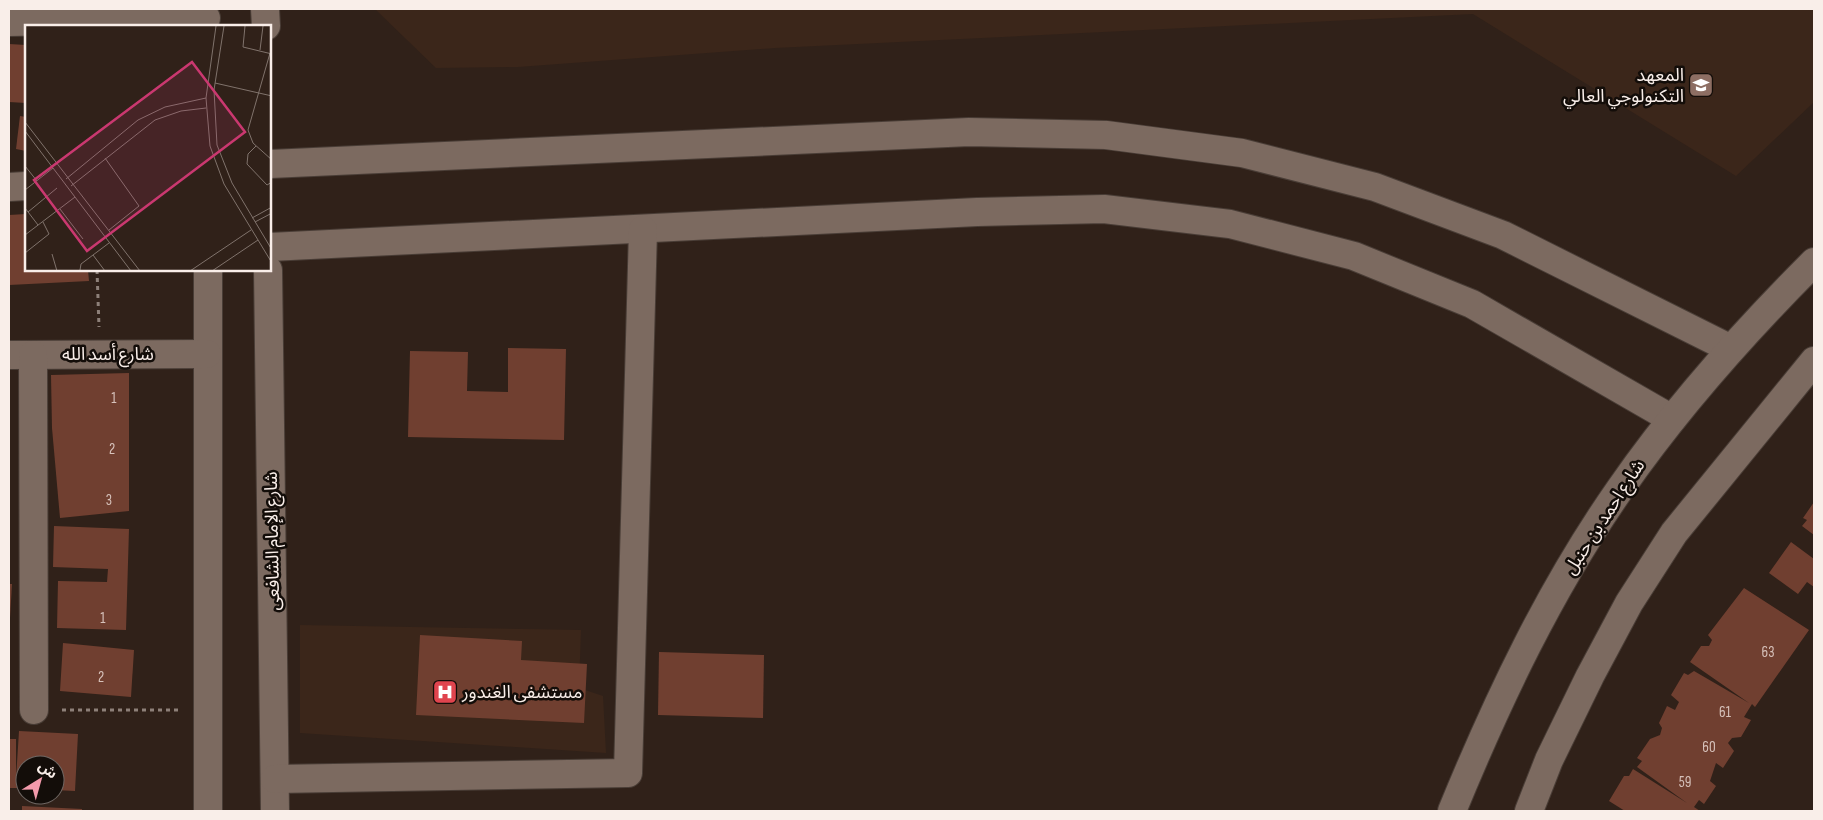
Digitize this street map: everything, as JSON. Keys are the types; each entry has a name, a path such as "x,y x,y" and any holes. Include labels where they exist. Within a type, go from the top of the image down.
{"street":[{"path":"265,9 266,25"},
{"path":"15,17 206,18"},
{"path":"271,164 969,132 1106,135 1242,153 1375,187 1503,236 1731,349"},
{"path":"9,187 25,186"},
{"path":"271,247 977,212 1104,210 1230,224 1354,256 1472,304 1672,419"},
{"path":"275,780 628,773 643,230"},
{"name":"شارع احمد بن حنبل","path":"1452,811 1487,725 1527,644 1572,564 1620,489 1672,419 1731,349 1814,262"},
{"path":"208,271 208,811"},
{"name":"شارع الإمام الشافعى","path":"268,271 275,811"},
{"name":"شارع أسد الله","path":"21,355 208,354"},
{"path":"21,355 34,710"},
{"path":"1528,811 1549,760 1590,676 1644,580 1674,533 1814,361"}],"path":[{"path":"97,271 100,354"},
{"path":"34,710 209,710"}],"shaded area":[{"name":"المعهد التكنولوجي العالي","path":"375,9 1814,9 1814,102 1736,176 1473,14 775,48 518,67 436,68"},
{"name":"مستشفى الغندور","path":"300,625 581,630 579,688 603,696 606,753 300,733"}],"building":[{"path":"9,44 25,45 25,103 9,102"},
{"path":"20,116 25,117 25,151 16,149"},
{"path":"25,214 25,271 88,271 89,281 9,285 9,215"},
{"path":"508,348 566,349 564,440 408,437 410,351 468,352 467,391 508,392"},
{"path":"129,373 129,511 60,518 52,428 51,375"},
{"path":"1814,502 1814,535 1802,526 1807,520 1803,518"},
{"path":"54,526 129,529 126,630 57,628 58,581 107,582 108,569 53,567"},
{"path":"1791,542 1814,559 1814,587 1807,582 1798,594 1769,573"},
{"path":"9,584 12,584 10,618 9,618"},
{"path":"1744,588 1809,630 1755,707 1752,704 1744,717 1751,720 1741,737 1732,738 1728,743 1734,751 1723,768 1716,763 1710,781 1716,786 1704,804 1699,800 1694,807 1700,811 1625,811 1609,801 1624,776 1629,776 1633,769 1687,803 1637,767 1642,761 1637,758 1650,739 1660,735 1662,728 1659,723 1667,706 1675,710 1679,702 1671,695 1684,673 1688,675 1694,671 1749,703 1690,662 1701,646 1709,646 1712,640 1708,635"},
{"name":"مستشفى الغندور","path":"420,635 522,641 521,660 587,664 584,723 416,715"},
{"path":"63,643 134,650 131,697 60,691"},
{"path":"659,652 764,655 763,718 658,715"},
{"path":"19,731 78,734 75,791 65,790 65,755 18,755"},
{"path":"9,739 16,739 15,788 9,788"},
{"path":"22,806 82,809 82,811 22,811"}],"place":[{"name":"المعهد التكنولوجي العالي","path":"1701,85"},
{"name":"مستشفى الغندور","path":"445,692"}]}
